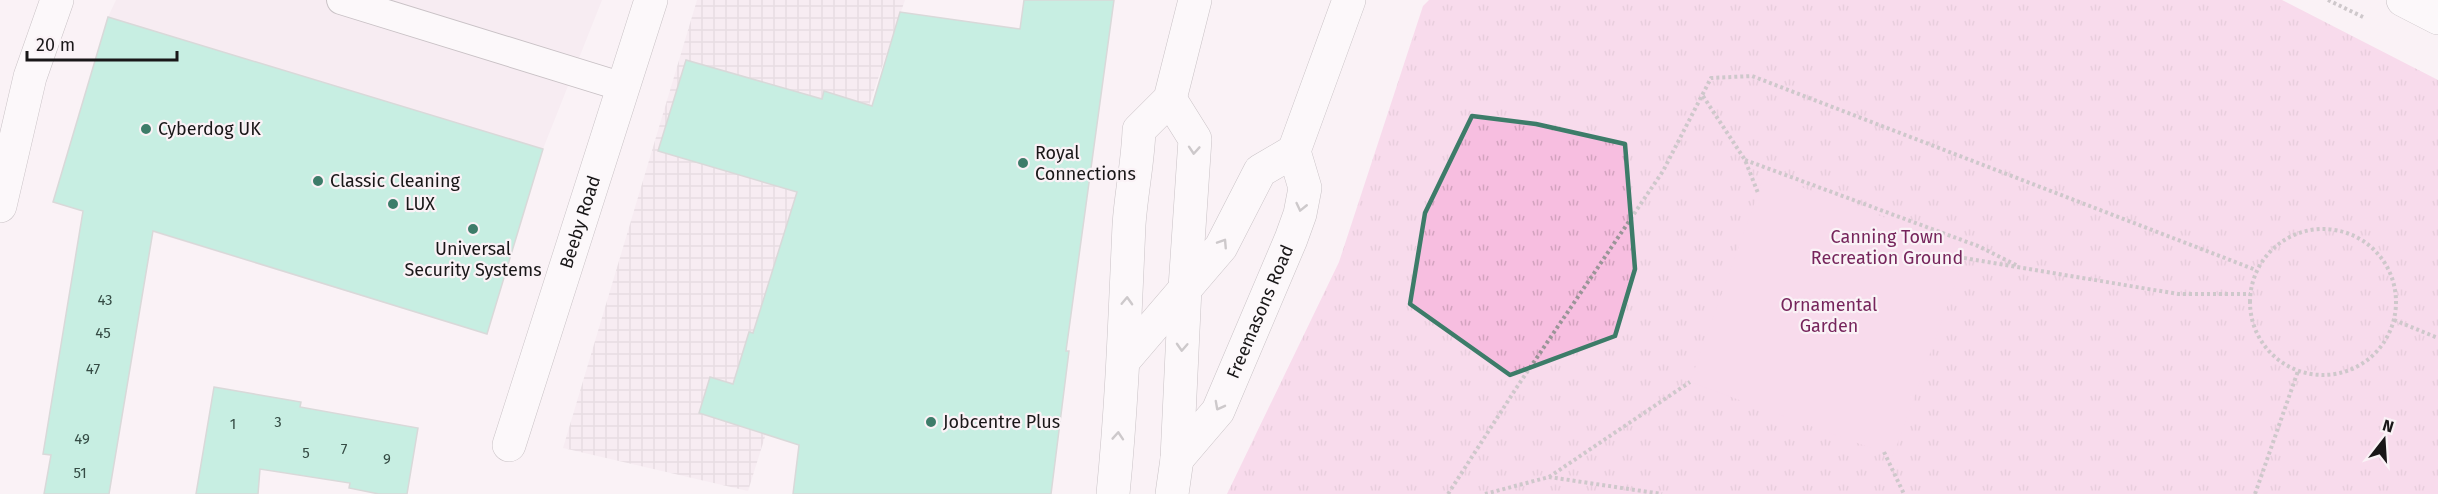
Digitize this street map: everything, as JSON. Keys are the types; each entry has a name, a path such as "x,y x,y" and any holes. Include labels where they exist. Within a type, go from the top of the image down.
{"main road":[{"path":"0,206 30,77 57,0"},
{"name":"Beeby Road","path":"509,445 651,0"},
{"path":"1113,494 1125,359 1130,222 1138,160 1139,130 1170,99 1195,0"},
{"path":"1125,359 1221,247 1260,171 1294,150 1349,0"},
{"path":"2403,0 2438,18"},
{"path":"1170,99 1195,139 1177,459 1172,494"},
{"name":"Freemasons Road","path":"1177,459 1218,411 1297,222 1305,188 1294,150"}],"lane":[{"path":"341,0 623,87"}],"path":[{"path":"1448,494 1517,387 1663,171 1711,78 1752,76 2256,270"},
{"path":"1702,95 1745,160 1758,193"},
{"path":"1745,160 1978,246 2018,267"},
{"path":"2312,230 2336,230 2359,239 2377,253 2390,273 2396,297 2394,320 2384,343 2368,360 2346,372 2322,376 2298,371 2277,359 2260,341 2251,318 2250,294 2256,270 2270,251 2289,237 2312,230"},
{"path":"1964,258 2178,294 2250,294"},
{"path":"2394,320 2438,338"},
{"path":"2255,494 2298,371"},
{"path":"1485,494 1549,477 1690,382"},
{"path":"1884,452 1904,494"},
{"path":"1549,477 1662,494"}],"highlighted area":[{"path":"1472,116 1536,124 1625,144 1635,269 1615,336 1510,375 1410,304 1425,213"}],"shaded area":[{"path":"116,0 602,0 543,149 487,334 53,202 108,17"},
{"path":"697,0 905,0 869,105 748,491 563,448"}],"green space":[{"name":"Canning Town Recreation Ground","path":"1429,0 2282,0 2438,80 2438,494 1227,494 1339,262 1423,6"},
{"name":"Ornamental Garden","path":"1765,174 1968,248 1893,456 1690,382"}],"building":[{"path":"1024,0 1114,0 1066,351 1069,351 1051,494 793,494 799,445 699,413 710,377 733,384 749,332 753,333 797,192 658,151 686,60 822,99 824,91 872,106 900,12 1020,29"},
{"path":"108,17 543,149 487,334 153,231 109,494 44,494 51,455 43,454 83,211 53,202"},
{"path":"214,387 301,402 300,407 418,428 407,494 379,494 349,488 350,483 260,469 258,494 196,494"}],"place":[{"name":"Cyberdog UK","path":"146,129"},
{"name":"Royal Connections","path":"1023,163"},
{"name":"Classic Cleaning","path":"318,181"},
{"name":"LUX","path":"393,204"},
{"name":"Universal Security Systems","path":"473,229"},
{"name":"Jobcentre Plus","path":"931,422"}]}
